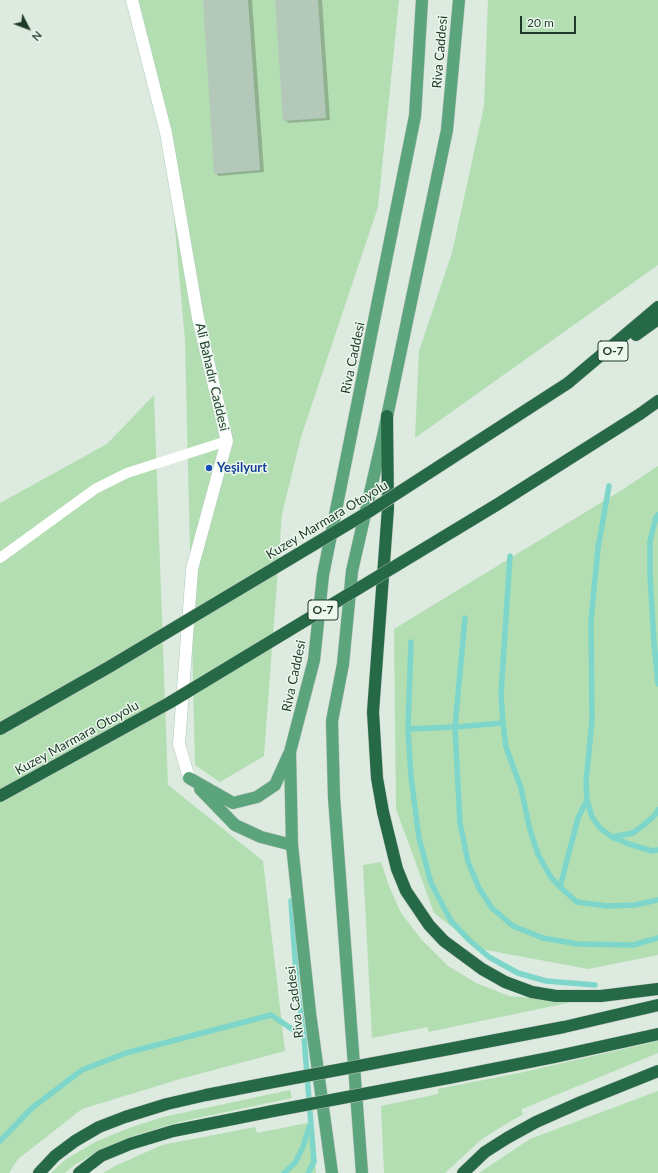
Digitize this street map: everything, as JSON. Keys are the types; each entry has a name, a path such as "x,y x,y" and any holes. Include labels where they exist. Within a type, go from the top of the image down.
{"highway":[{"path":"568,383 658,306"},
{"name":"Kuzey Marmara Otoyolu","path":"0,729 109,667 370,511 568,383 658,319"},
{"name":"Kuzey Marmara Otoyolu","path":"0,796 176,699 498,504 658,401"},
{"path":"386,416 388,508 373,712 377,778 383,812 397,869 406,891 429,925 444,941 482,969 505,982 532,992 556,996 601,996 658,989"},
{"path":"39,1173 55,1156 75,1141 98,1127 167,1104 206,1095 572,1025 658,1006"},
{"path":"79,1173 102,1156 130,1144 173,1131 554,1057 658,1034"},
{"path":"464,1173 485,1152 536,1122 658,1071"}],"main road":[{"name":"Ali Bahadır Caddesi","path":"132,0 166,132 198,318 227,441 192,569 179,744 189,778"},
{"name":"Riva Caddesi","path":"332,1173 310,1013 292,845 290,752 314,660 323,575 415,116 422,0"},
{"name":"Riva Caddesi","path":"362,1173 334,797 332,721 343,664 352,571 383,436 447,130 459,0"},
{"path":"189,778 233,803 257,797 275,785 290,752"},
{"path":"189,778 236,825 261,837 292,845"}],"lane":[{"path":"0,558 95,489 127,473 227,441"}],"green space":[{"path":"133,0 399,0 378,207 301,437 282,514 264,756 220,782 195,765 185,340 164,106"},
{"path":"488,0 658,0 658,265 415,438 419,351 452,253 484,106"},
{"path":"154,395 168,785 263,861 285,1051 180,1079 82,1109 18,1159 9,1173 0,1173 0,503 107,444"},
{"path":"658,466 658,955 588,969 481,949 434,913 396,809 394,629 625,488"},
{"path":"381,862 389,886 401,913 422,940 448,966 476,983 509,996 567,1001 568,1003 428,1032 428,1027 372,1038 363,865"},
{"path":"658,1041 658,1053 522,1109 522,1113 524,1114 482,1139 445,1173 384,1173 381,1106 438,1094 438,1089 524,1072"},
{"path":"290,1090 292,1098 179,1122 133,1136 103,1149 74,1165 65,1173 51,1173 66,1159 97,1141 132,1127 163,1117"},
{"path":"658,1091 658,1173 479,1173 530,1139"},
{"path":"312,1122 316,1173 103,1173 162,1145 255,1127 257,1133"}],"building":[{"path":"203,0 248,0 260,170 214,174"},
{"path":"275,0 318,0 326,118 283,121"}],"waterway":[{"path":"609,486 598,548 591,621 592,721 586,782 587,800 592,817 600,828 612,837 652,851 658,850"},
{"path":"658,515 656,517 650,541 650,575 658,684"},
{"path":"510,556 501,694 503,723 506,747 521,788 530,830 538,854 550,876 577,902 607,906 635,905 658,900"},
{"path":"465,618 455,727 460,823 468,862 479,888 492,908 513,926 543,938 578,944 633,945 658,938"},
{"path":"411,642 408,729 411,777 419,838 431,883 451,921 469,940 489,957 518,973 546,981 595,985"},
{"path":"408,729 503,723"},
{"path":"560,887 578,818 587,800"},
{"path":"612,837 633,833 655,815 658,810"},
{"path":"291,901 297,987 304,1037 314,1162 308,1173"},
{"path":"0,1141 32,1108 82,1070 126,1053 271,1015 304,1037"},
{"path":"284,1173 295,1163 303,1147 309,1127"}],"place":[{"name":"Yeşilyurt","path":"209,468"}]}
